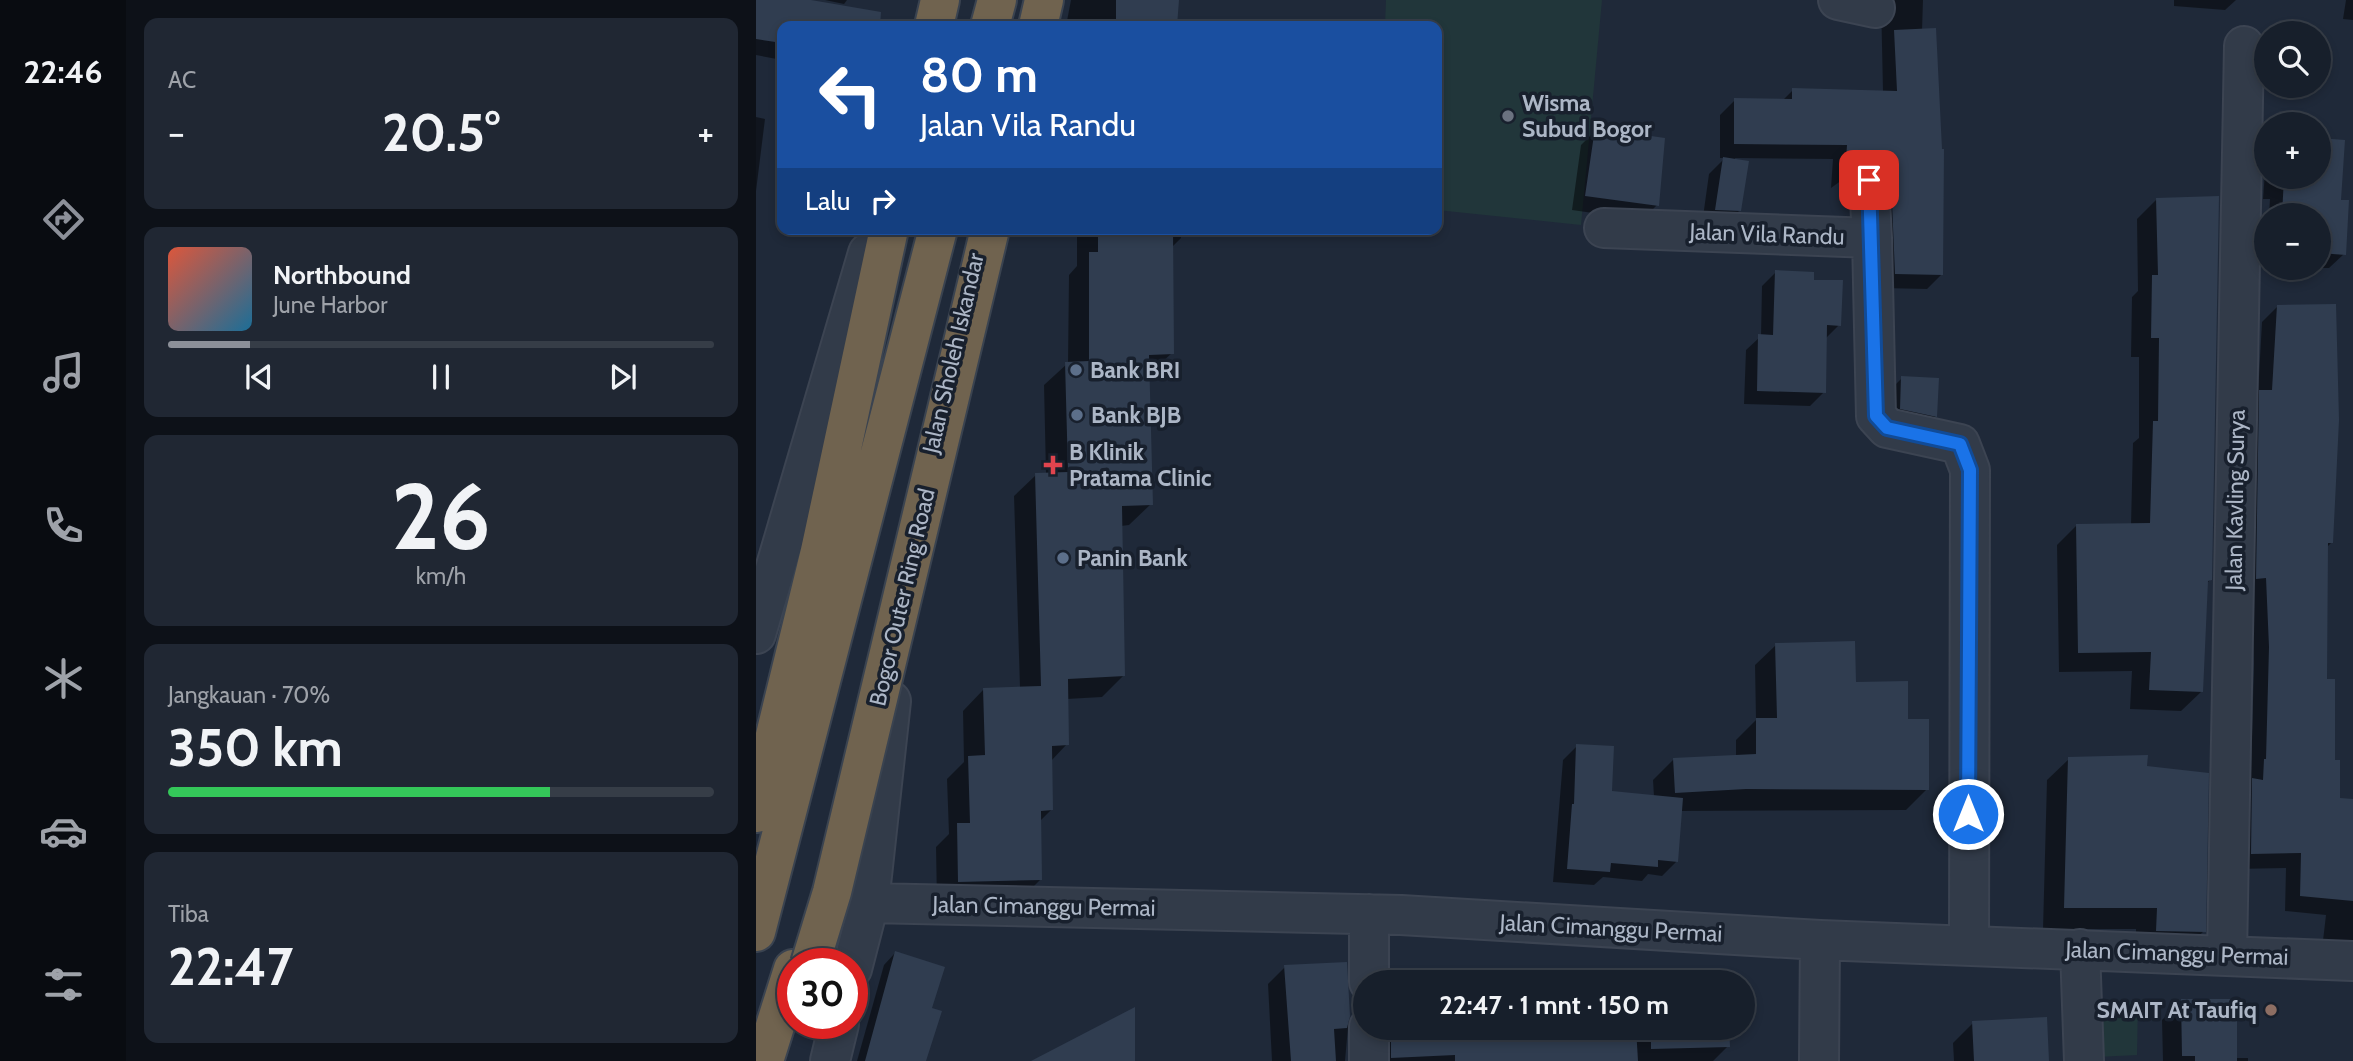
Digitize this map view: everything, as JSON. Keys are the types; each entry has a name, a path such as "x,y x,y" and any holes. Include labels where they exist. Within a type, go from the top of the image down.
{"highway":[{"path":"935,21 940,0"},
{"path":"991,21 997,0"},
{"path":"1030,21 1035,0"},
{"path":"1039,21 1044,0"},
{"path":"756,813 820,551 888,235"},
{"path":"756,932 936,235"},
{"name":"Jalan Sholeh Iskandar","path":"798,948 907,552 981,235"},
{"name":"Bogor Outer Ring Road","path":"815,948 832,892 989,235"},
{"name":"Jalan Sholeh Iskandar","path":"764,1061 777,1019"},
{"path":"779,1061 786,1039"}],"street":[{"path":"1838,0 1875,8"},
{"name":"Jalan Kavling Surya","path":"2227,955 2244,46"},
{"path":"1869,180 1872,238"},
{"name":"Jalan Vila Randu","path":"1604,228 1872,238 1876,416 1887,428 1960,444 1970,470 1969,945"},
{"path":"756,634 873,235"},
{"path":"857,948 869,902 907,552"},
{"name":"Jalan Cimanggu Permai","path":"869,902 1369,914 1820,940 2353,961"},
{"path":"1369,914 1369,970"},
{"path":"1819,1061 1820,940"},
{"path":"2080,949 2084,1061"},
{"path":"830,1061 835,1039"},
{"path":"1369,1040 1369,1061"}],"green space":[{"name":"Wisma Subud Bogor","path":"1386,0 1602,0 1581,225 1442,211 1442,21 1385,21"},
{"path":"2095,1000 2138,1003 2137,1055 2096,1057"}],"building":[{"path":"756,0 811,0 881,12 880,21 777,21 777,42 756,39"},
{"path":"1116,0 1179,0 1177,21 1116,21"},
{"path":"1936,28 1944,149 1943,275 1895,274 1891,179 1887,168 1878,160 1867,158 1857,162 1849,174 1845,174 1847,145 1734,144 1734,98 1792,99 1792,88 1897,91 1894,30"},
{"path":"1595,128 1665,138 1659,206 1585,196"},
{"path":"2331,139 2345,140 2341,200 2349,200 2346,255 2331,254 2331,203 2283,203 2283,189 2331,189"},
{"path":"1723,157 1749,161 1741,211 1715,210"},
{"path":"2219,196 2212,580 2208,581 2203,692 2149,690 2151,652 2078,653 2076,524 2150,523 2153,421 2158,421 2159,338 2151,338 2152,275 2158,275 2156,198"},
{"path":"1098,235 1173,235 1174,354 1149,355 1153,505 1122,506 1125,676 1068,679 1069,745 1052,746 1053,810 1041,811 1042,880 958,882 957,823 970,823 968,756 985,755 983,688 1041,686 1035,473 1068,472 1065,362 1089,361 1089,252 1098,252"},
{"path":"1775,270 1814,272 1814,280 1843,280 1841,326 1827,325 1826,393 1757,391 1758,334 1773,335"},
{"path":"2336,304 2339,420 2333,543 2328,543 2327,679 2335,679 2335,760 2340,760 2340,798 2353,799 2353,901 2300,896 2301,853 2251,854 2252,778 2263,780 2266,759 2269,647 2266,578 2256,579 2259,390 2272,390 2277,305"},
{"path":"1901,376 1939,378 1937,417 1900,409"},
{"path":"1855,641 1856,682 1908,681 1908,719 1929,719 1929,790 1746,789 1675,793 1673,758 1756,754 1756,718 1777,718 1775,643"},
{"path":"1576,744 1614,746 1612,791 1683,798 1678,862 1658,860 1658,867 1611,863 1610,872 1567,869 1574,804"},
{"path":"2148,755 2147,766 2209,773 2206,932 2156,931 2157,908 2064,908 2068,757"},
{"path":"895,951 945,967 932,1008 942,1011 926,1061 865,1061"},
{"path":"1347,962 1350,1016 1347,1028 1334,1029 1336,1061 1291,1061 1284,965"},
{"path":"2181,999 2237,999 2237,1061 2195,1061 2195,1056 2182,1056"},
{"path":"1135,1007 1135,1061 1031,1061"},
{"path":"2047,1017 2049,1061 1974,1061 1972,1021"},
{"path":"1391,1040 1637,1040 1638,1061 1455,1061 1455,1055 1391,1058"},
{"path":"1651,1040 1730,1040 1730,1047 1651,1049"}],"place":[{"name":"Wisma Subud Bogor","path":"1508,116"},
{"name":"Bank BRI","path":"1076,370"},
{"name":"Bank BJB","path":"1077,415"},
{"name":"B Klinik Pratama Clinic","path":"1053,465"},
{"name":"Panin Bank","path":"1063,558"},
{"name":"SMAIT At Taufiq","path":"2271,1010"}],"route":[{"path":"1869,180 1876,416 1887,428 1960,444 1970,470 1968,814"}]}
